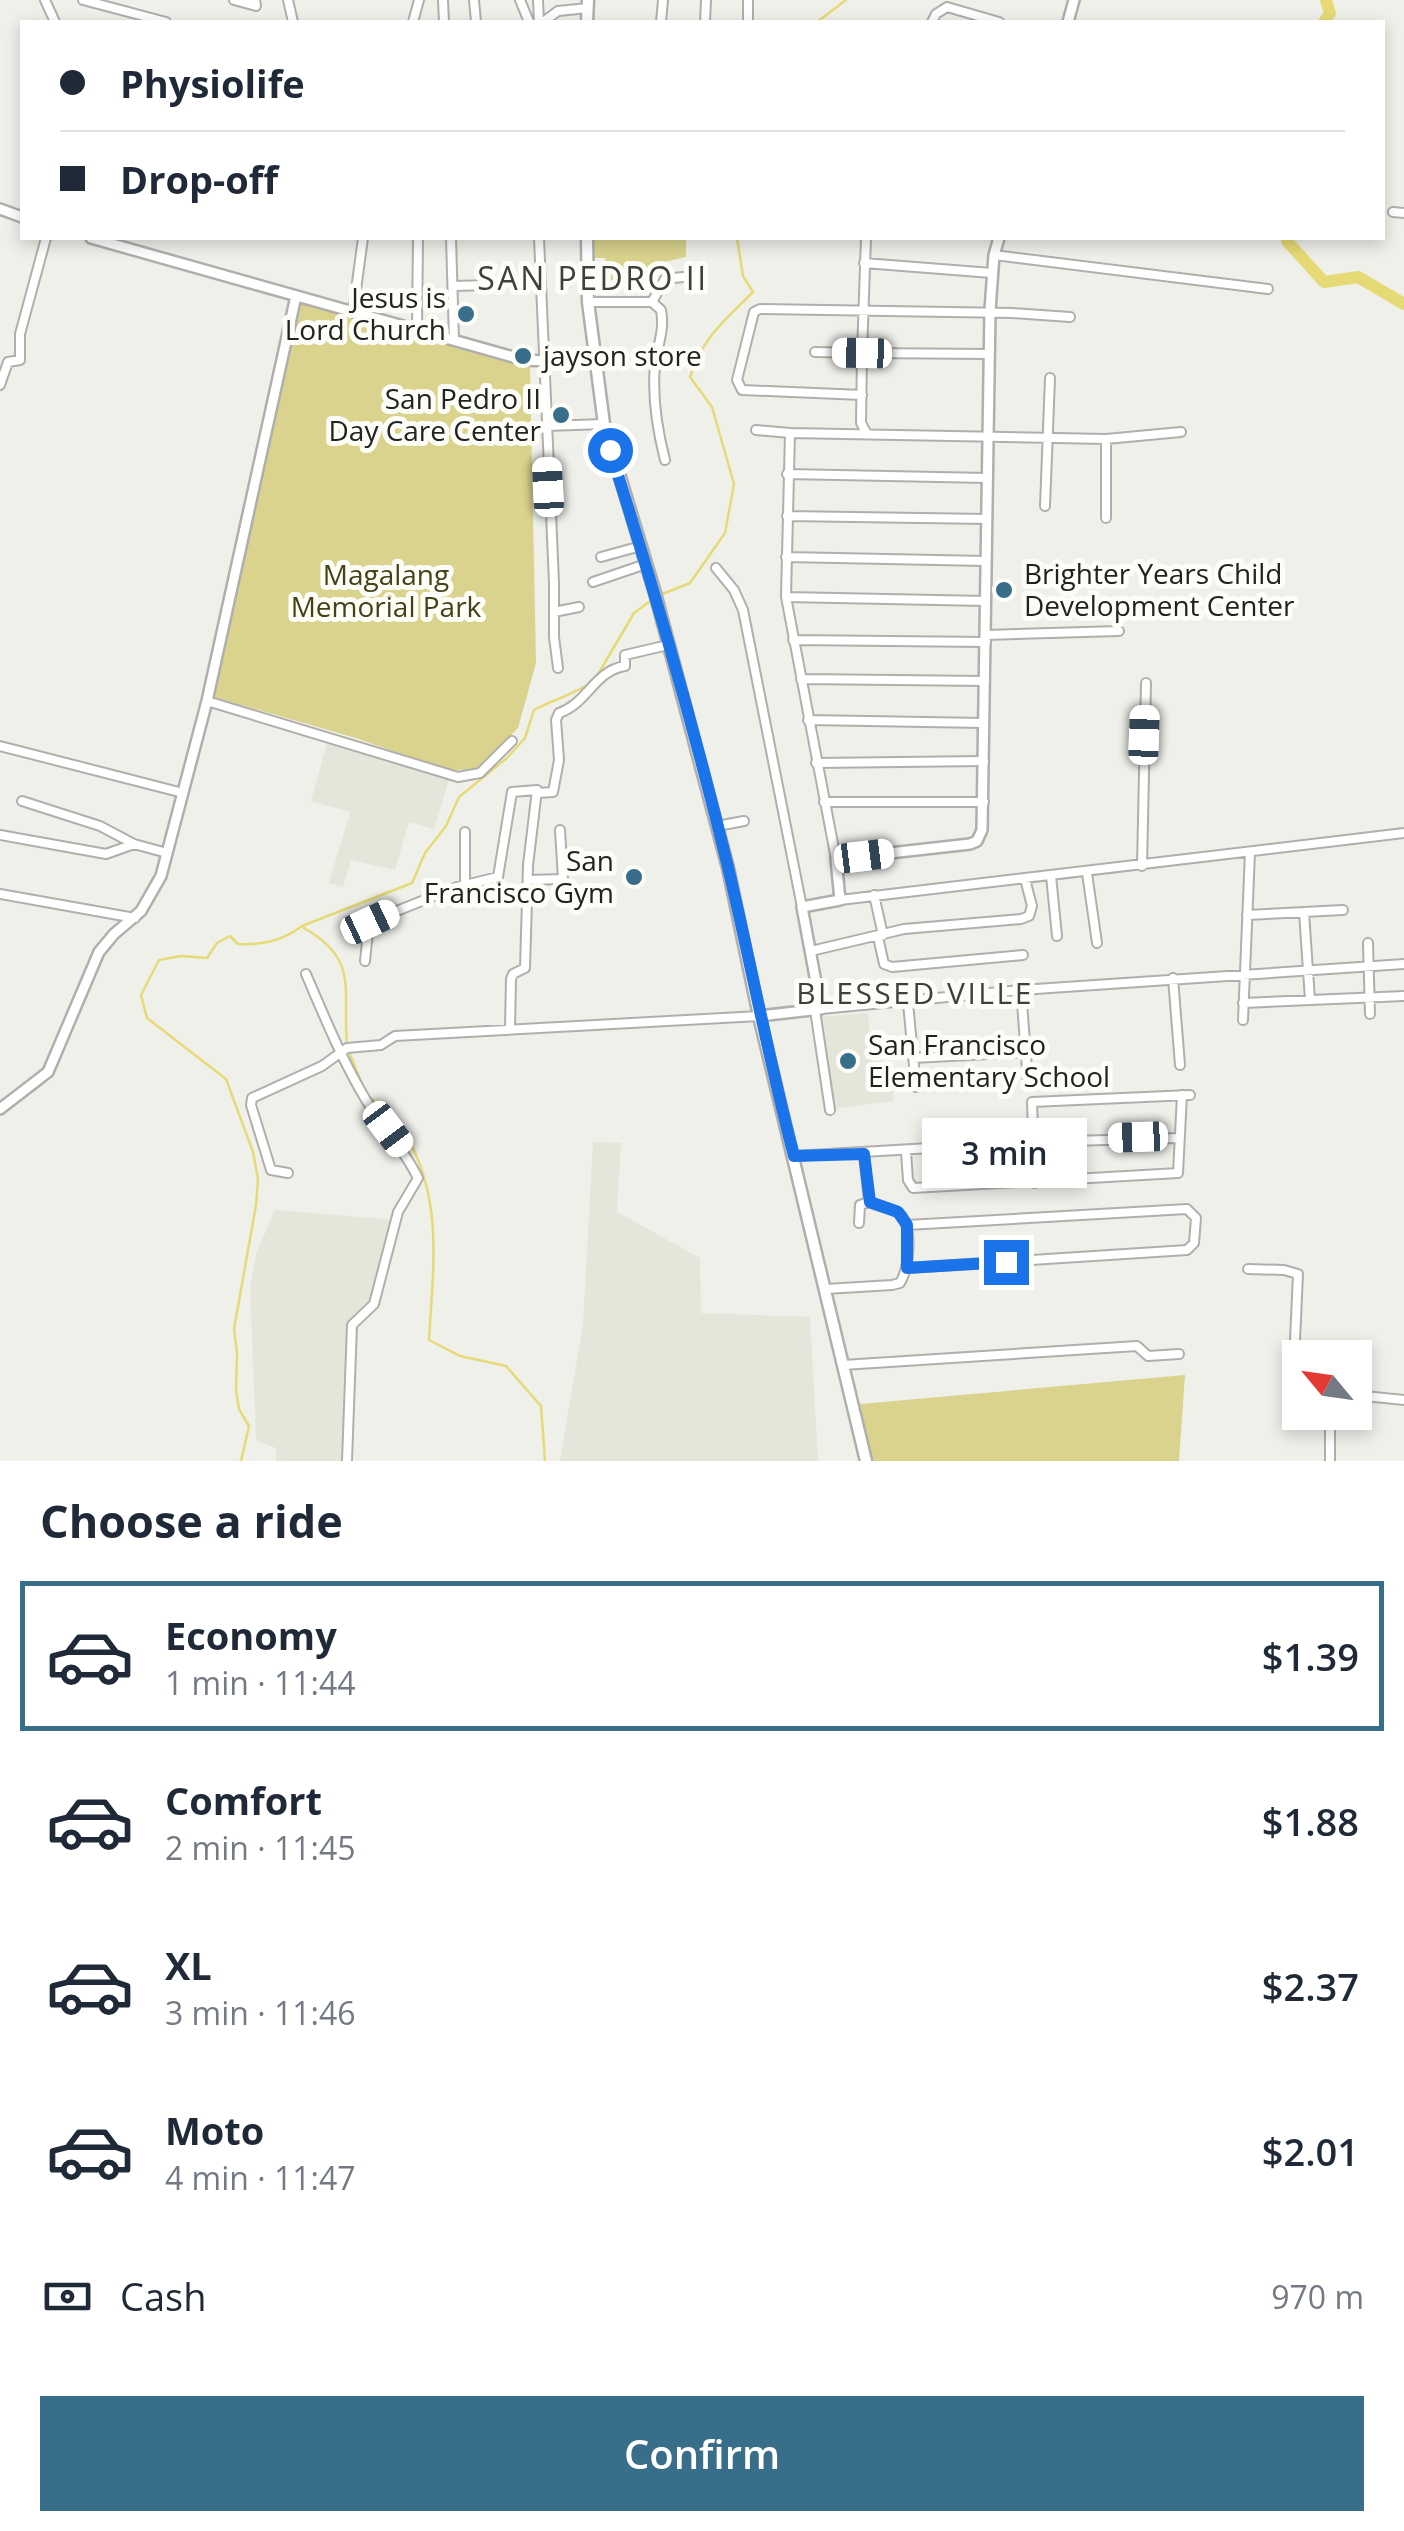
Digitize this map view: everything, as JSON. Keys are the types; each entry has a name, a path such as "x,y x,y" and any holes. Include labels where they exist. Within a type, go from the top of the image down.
{"main road":[{"path":"587,240 588,302 604,424 717,826 866,1461"}],"street":[{"path":"83,0 158,20"},
{"path":"234,0 256,6 255,0"},
{"path":"544,20 558,11 588,4"},
{"path":"933,20 946,7 992,20"},
{"path":"1393,212 1404,214"},
{"path":"0,385 4,363 20,360 20,334 45,240"},
{"path":"98,240 544,363 595,363"},
{"path":"353,312 363,240"},
{"path":"417,329 418,240"},
{"path":"452,240 454,340"},
{"path":"538,240 558,668"},
{"path":"866,240 861,423 867,434"},
{"path":"836,859 970,844 978,841 982,830 990,314 998,240"},
{"path":"994,255 1268,288"},
{"path":"864,263 992,273"},
{"path":"652,302 666,279 683,277"},
{"path":"453,286 492,285"},
{"path":"0,1109 48,1072 99,952 134,918 156,887 208,701 296,296"},
{"path":"588,302 652,302 659,306 664,323 655,360 654,386 658,431 666,460"},
{"path":"862,395 742,390 737,380 750,320 756,310 1070,317"},
{"path":"816,352 989,354"},
{"path":"1045,506 1050,378"},
{"path":"546,426 604,424"},
{"path":"756,430 1106,439 1180,432"},
{"path":"790,433 786,597 836,859 840,900"},
{"path":"1106,439 1106,518"},
{"path":"787,474 988,478"},
{"path":"787,516 987,519"},
{"path":"601,556 641,546"},
{"path":"786,557 986,561"},
{"path":"594,582 646,564"},
{"path":"716,568 744,610 811,951 830,1110"},
{"path":"786,597 986,601"},
{"path":"554,612 578,606"},
{"path":"793,640 986,638 1120,631"},
{"path":"366,961 370,922 500,875 512,792 553,792 559,760 559,713 577,704 609,669 625,666 625,655 668,645"},
{"path":"801,679 985,681"},
{"path":"1142,866 1146,684"},
{"path":"208,701 466,778 480,773 512,740"},
{"path":"808,720 984,722"},
{"path":"0,746 183,793"},
{"path":"816,763 984,761"},
{"path":"510,1028 511,979 525,968 528,880 538,792"},
{"path":"22,801 100,826 134,844 167,854"},
{"path":"824,802 984,802"},
{"path":"717,826 744,821"},
{"path":"528,880 563,879 560,830"},
{"path":"464,885 465,832"},
{"path":"802,907 874,895 1404,833"},
{"path":"0,836 106,854 134,844"},
{"path":"1242,1020 1250,852"},
{"path":"1086,873 1096,943"},
{"path":"1052,876 1058,936"},
{"path":"811,951 904,928 959,926 1029,916 1032,906 1026,879"},
{"path":"0,894 134,918"},
{"path":"874,895 884,964 892,967 1023,955"},
{"path":"1247,915 1343,910"},
{"path":"1304,912 1310,1000"},
{"path":"1368,943 1370,1014"},
{"path":"288,1173 271,1170 252,1098 322,1066 352,1046 381,1045 395,1036 759,1016 1021,990 1404,964"},
{"path":"306,974 369,1104 406,1154 418,1178 398,1212 374,1304 352,1325 347,1461"},
{"path":"1173,978 1180,1064"},
{"path":"1021,990 1028,1082"},
{"path":"1243,1003 1404,996"},
{"path":"908,1003 916,1087"},
{"path":"914,1058 1026,1052"},
{"path":"906,1152 908,1180 914,1188 1035,1183 1178,1173 1186,1095 1032,1102 1035,1183"},
{"path":"794,1156 1180,1138"},
{"path":"864,1154 870,1202"},
{"path":"826,1289 900,1283 907,1268 907,1225 898,1212 870,1202 860,1205 860,1223"},
{"path":"907,1225 1187,1210 1196,1218 1194,1244 1188,1250 907,1268"},
{"path":"1248,1269 1298,1274 1294,1340"},
{"path":"844,1365 1137,1346 1148,1356 1179,1354"},
{"path":"1372,1397 1404,1400"},
{"path":"1330,1430 1330,1461"}],"shaded area":[{"path":"327,743 450,777 434,829 409,822 395,870 351,860 343,887 329,883 350,812 311,801"},
{"name":"San Francisco Elementary School","path":"868,1013 872,1061 891,1061 893,1101 831,1109 817,1017"},
{"path":"593,1142 621,1143 617,1212 700,1258 701,1313 810,1317 818,1461 560,1461 583,1324"},
{"path":"275,1210 395,1220 374,1305 353,1317 343,1461 276,1461 276,1448 256,1441 250,1286 256,1254"}],"green space":[{"path":"593,240 686,240 686,257 651,265 650,279 611,280 605,258 593,258"},
{"name":"Magalang Memorial Park","path":"298,301 530,366 536,663 518,728 479,768 448,771 359,739 214,697"},
{"path":"1185,1375 1179,1461 871,1461 860,1404"}],"waterway":[{"path":"820,20 846,0"},
{"path":"1325,20 1330,13 1326,0"},
{"path":"660,595 690,583 725,533 734,484 712,407 690,377 708,340 753,292 743,276 737,240"},
{"path":"1287,240 1324,282 1358,277 1404,304"},
{"path":"597,676 634,613 653,599"},
{"path":"241,1461 249,1426 239,1409 236,1390 234,1329 256,1205 258,1179 253,1152 226,1079 147,1018 141,995 159,960 181,956 207,958 217,943 230,936 238,944 272,941 412,883 459,797 525,738 534,710 592,682"},
{"path":"304,928 322,940 341,964 347,1045"},
{"path":"349,1052 363,1087"},
{"path":"366,1094 400,1126 424,1177 433,1230 429,1340 460,1356 506,1366 541,1406 545,1461"}],"place":[{"name":"Jesus is Lord Church","path":"466,314"},
{"name":"jayson store","path":"523,356"},
{"name":"San Pedro II Day Care Center","path":"561,415"},
{"name":"Brighter Years Child Development Center","path":"1004,590"},
{"name":"San Francisco Gym","path":"634,877"},
{"name":"San Francisco Elementary School","path":"848,1061"}],"district":[{"name":"SAN PEDRO II","path":"593,279"},
{"name":"BLESSED VILLE","path":"915,994"}],"route":[{"path":"610,450 654,593 728,868 794,1156 864,1154 870,1202 898,1212 907,1225 907,1268 1006,1262"}]}
